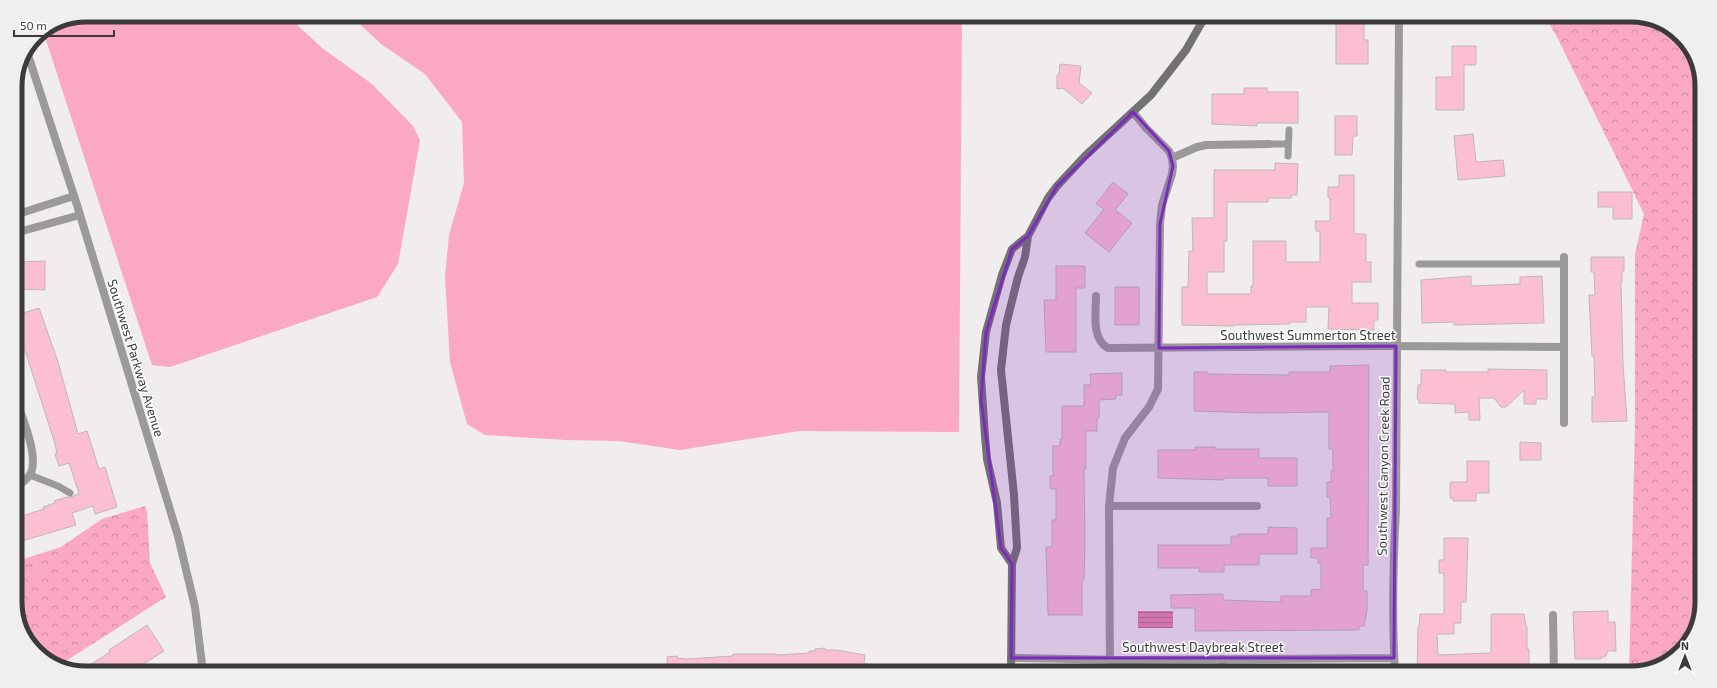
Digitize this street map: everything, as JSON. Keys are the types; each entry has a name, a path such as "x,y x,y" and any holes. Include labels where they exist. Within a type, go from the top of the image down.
{"main road":[{"path":"1011,666 1012,564 1017,548 1017,540 1014,495 1001,370 1006,325 1018,277 1025,257 1028,236 1048,198 1057,186 1085,156 1133,112 1166,78 1186,50 1202,22"},
{"path":"1012,564 1001,548 997,503 987,459 981,377 986,332 1002,275 1012,249 1028,236"}],"street":[{"name":"Southwest Canyon Creek Road","path":"1395,666 1393,637 1396,510 1396,260 1399,22"},
{"name":"Southwest Parkway Avenue","path":"29,58 80,215 161,478 196,607 202,666"},
{"path":"1110,666 1110,485 1117,454 1125,438 1149,407 1158,389 1160,224 1162,205 1172,174 1172,158 1169,151 1146,128 1133,112"},
{"path":"1172,158 1206,145 1269,144"},
{"path":"22,213 74,196"},
{"path":"22,231 80,215"},
{"path":"1564,260 1564,423"},
{"name":"Southwest Summerton Street","path":"1096,296 1096,328 1098,339 1102,345 1108,348 1396,346 1564,347"},
{"path":"22,418 33,453 30,475 22,483"},
{"path":"1109,506 1257,506"},
{"path":"1553,615 1554,666"},
{"name":"Southwest Daybreak Street","path":"1011,658 1110,660 1394,658"},
{"path":"1222,659 1222,666"}],"lane":[{"path":"1288,156 1289,130"},
{"path":"1269,144 1288,144"},
{"path":"1419,264 1564,260"},
{"path":"30,475 58,486 70,493"}],"highlighted area":[{"path":"1133,112 1169,151 1173,166 1160,224 1159,348 1396,346 1394,658 1011,658 1012,564 1001,548 981,400 986,332 1012,249 1028,236 1057,186"}],"green space":[{"path":"86,22 294,22 322,48 372,84 413,126 420,140 398,264 377,297 170,367 152,365 45,38 62,27 74,23"},
{"path":"357,22 962,22 959,432 799,431 680,450 619,441 567,440 485,435 467,424 450,362 445,277 449,235 464,183 462,122 425,74 381,44"},
{"path":"1548,22 1631,22 1651,25 1670,35 1682,47 1693,70 1695,82 1695,602 1692,622 1685,636 1665,636 1665,656 1651,663 1629,666 1635,427 1635,254 1644,214 1557,37"},
{"path":"145,506 147,512 150,563 166,597 64,662 47,653 35,641 27,626 22,606 22,575 38,572 33,556 61,547 102,519"},
{"path":"33,556 38,572 22,575 22,560"}],"shaded area":[{"path":"1138,611 1173,611 1173,628 1138,628"}],"building":[{"path":"1336,22 1364,22 1364,40 1368,40 1368,64 1336,64"},
{"path":"1452,46 1476,46 1476,65 1464,65 1464,110 1436,110 1436,77 1452,77"},
{"path":"1060,64 1081,66 1079,83 1092,93 1082,104 1063,88 1057,89 1057,75 1059,75"},
{"path":"1244,88 1267,88 1267,92 1298,92 1298,123 1257,123 1257,126 1212,124 1212,94 1244,94"},
{"path":"1335,116 1357,116 1357,136 1353,136 1352,155 1335,155"},
{"path":"1473,134 1476,162 1503,160 1505,176 1458,180 1454,136"},
{"path":"1275,163 1298,164 1297,195 1291,195 1291,198 1268,198 1268,202 1227,202 1227,241 1224,241 1224,272 1207,272 1207,294 1251,294 1251,286 1253,286 1253,241 1286,241 1286,262 1320,262 1320,231 1316,231 1315,221 1330,221 1330,198 1328,198 1328,187 1339,187 1339,175 1354,175 1354,234 1366,234 1366,262 1371,262 1371,282 1352,282 1352,303 1378,303 1378,320 1374,320 1374,330 1328,329 1329,307 1306,307 1306,322 1290,322 1290,324 1234,326 1182,325 1182,287 1188,287 1189,251 1193,251 1192,218 1214,218 1214,170 1275,170"},
{"path":"1113,182 1128,194 1115,210 1132,223 1109,252 1085,233 1104,209 1096,204"},
{"path":"1598,192 1632,192 1632,219 1613,219 1613,207 1598,207"},
{"path":"1591,257 1624,257 1624,271 1622,271 1621,282 1623,364 1627,421 1592,422 1592,397 1595,397 1594,356 1592,356 1589,295 1595,295 1594,272 1591,272"},
{"path":"45,261 45,290 22,289 22,262"},
{"path":"1056,266 1085,266 1085,288 1076,288 1076,352 1046,352 1044,300 1056,300"},
{"path":"1471,276 1471,286 1520,284 1520,277 1542,276 1544,323 1454,325 1454,322 1422,323 1421,280"},
{"path":"1115,287 1139,287 1139,325 1115,325"},
{"path":"39,308 58,362 78,434 87,431 99,469 105,467 117,507 95,514 93,506 72,513 76,525 22,541 22,516 44,509 43,507 55,503 54,501 72,497 79,493 69,463 59,466 55,454 57,453 55,444 22,341 22,313"},
{"path":"1369,365 1368,565 1363,565 1363,591 1367,591 1367,611 1364,626 1359,626 1359,630 1195,631 1195,608 1171,608 1171,595 1223,594 1223,600 1281,602 1281,596 1311,596 1311,590 1321,589 1321,563 1318,563 1318,558 1311,558 1311,548 1327,548 1327,518 1331,518 1330,497 1327,497 1327,482 1331,482 1331,471 1333,471 1333,449 1329,449 1329,412 1258,413 1194,411 1194,372 1207,372 1207,374 1289,375 1289,372 1330,372 1330,366"},
{"path":"1488,369 1547,370 1547,399 1536,399 1536,404 1524,404 1524,390 1506,407 1501,407 1494,398 1479,398 1480,420 1469,420 1469,412 1455,413 1455,404 1419,403 1419,399 1417,399 1418,385 1421,385 1421,370 1446,370 1446,372 1488,372"},
{"path":"1122,373 1122,395 1116,395 1116,399 1099,400 1097,431 1086,431 1086,469 1084,469 1085,542 1084,580 1082,580 1082,615 1048,615 1046,547 1052,547 1052,520 1056,520 1056,489 1050,489 1050,476 1053,476 1053,446 1060,446 1060,439 1062,439 1062,406 1084,406 1084,385 1091,385 1090,374"},
{"path":"1520,442 1541,443 1541,460 1520,460"},
{"path":"1195,447 1215,447 1215,449 1259,449 1259,458 1297,458 1297,486 1268,486 1268,478 1224,478 1224,480 1158,478 1158,450 1195,450"},
{"path":"1467,461 1489,461 1489,493 1476,493 1476,501 1453,501 1453,498 1450,498 1450,482 1467,482"},
{"path":"1268,527 1297,528 1297,554 1259,554 1259,565 1224,565 1224,572 1199,572 1199,568 1158,568 1158,545 1231,545 1231,536 1238,536 1238,534 1268,534"},
{"path":"1444,538 1468,538 1466,602 1461,602 1461,623 1454,623 1454,634 1437,634 1438,655 1491,653 1491,614 1524,614 1527,626 1529,666 1417,666 1418,627 1420,614 1444,614 1444,573 1439,573 1439,560 1444,560"},
{"path":"1608,611 1608,622 1615,622 1616,651 1607,651 1607,655 1605,655 1605,657 1601,657 1601,659 1575,659 1573,612"},
{"path":"147,625 164,651 140,666 88,666 110,652 109,650"},
{"path":"825,648 825,650 836,650 865,655 864,663 867,664 867,666 667,666 667,657 677,656 677,658 686,659 733,656 733,654 777,655 809,653 809,651 815,651 815,649"}]}
